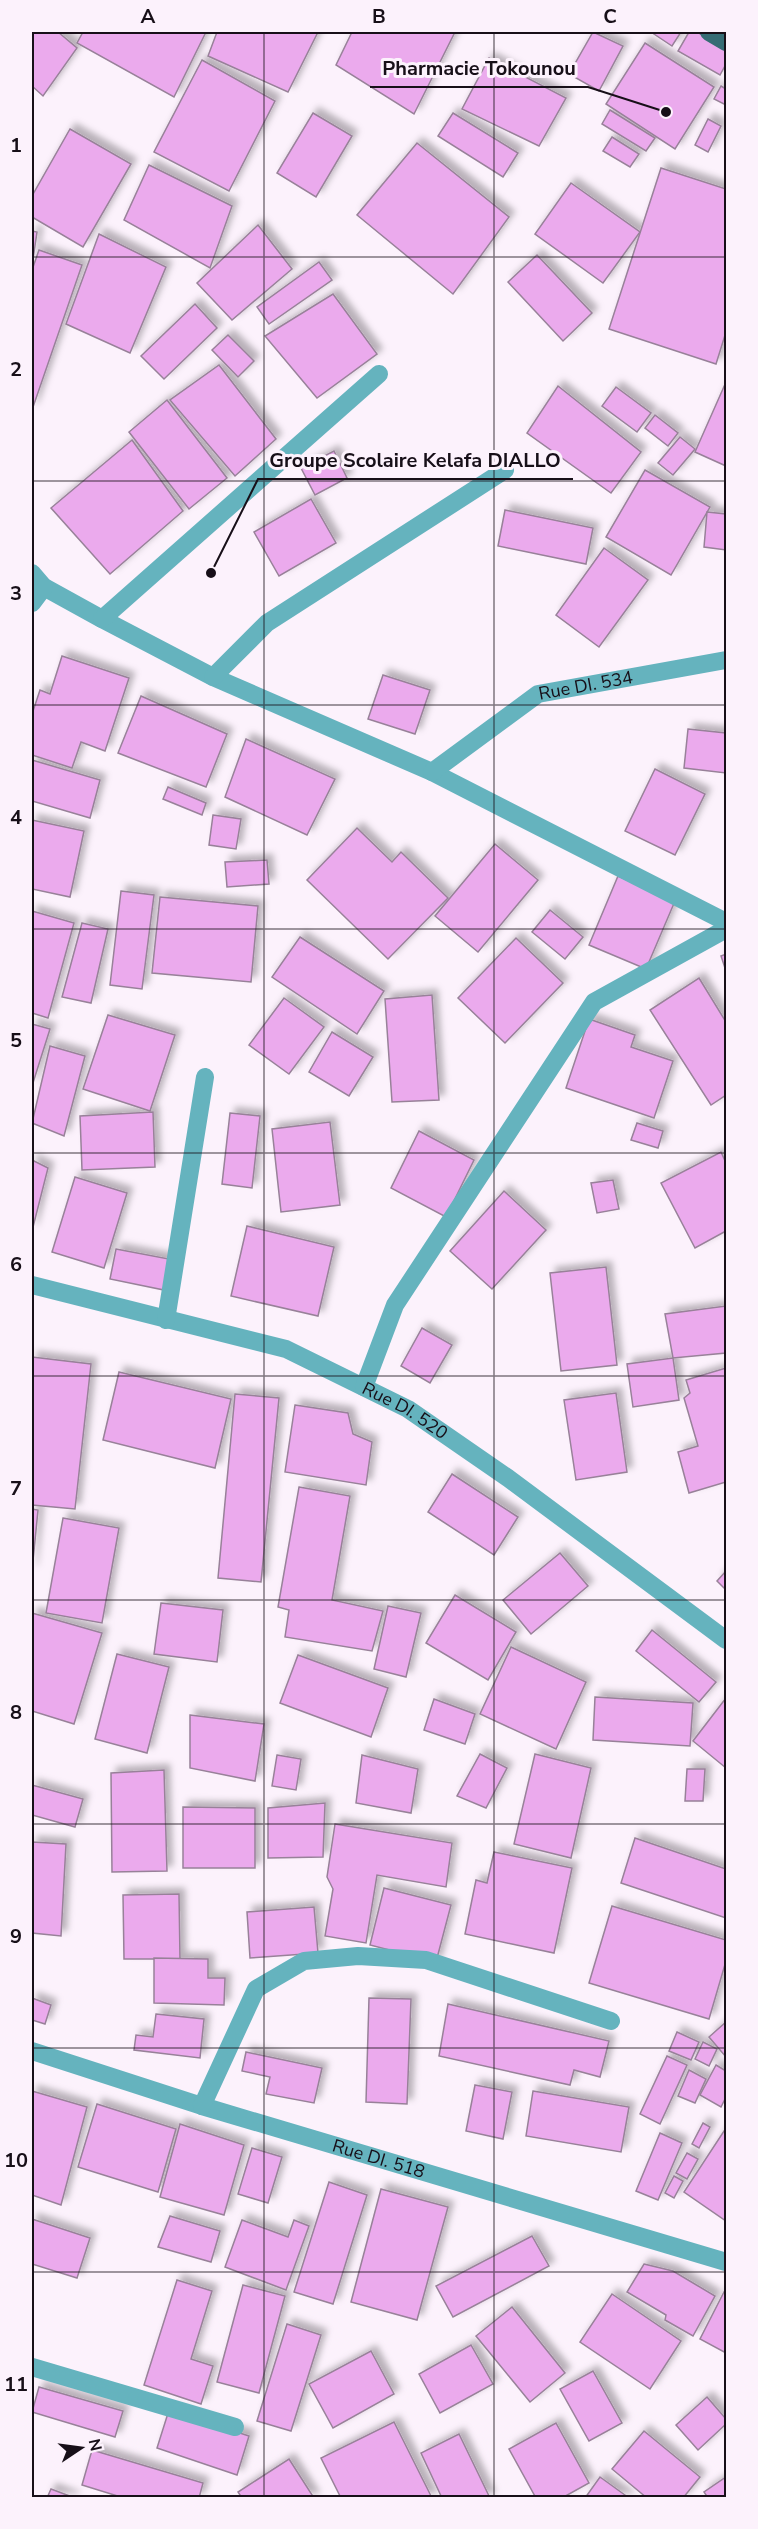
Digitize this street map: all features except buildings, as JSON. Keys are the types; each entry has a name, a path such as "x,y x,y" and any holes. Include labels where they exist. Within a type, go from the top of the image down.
{"main road":[{"path":"709,32 726,42"}],"street":[{"path":"102,620 379,374"},
{"path":"213,677 267,623 506,470"},
{"path":"32,573 44,587 102,620 213,677 432,772 726,922"},
{"path":"32,603 44,587"},
{"name":"Rue DI. 534","path":"432,772 538,694 726,660"},
{"path":"364,1387 395,1305 594,1002 726,929"},
{"path":"166,1320 205,1077"},
{"name":"Rue DI. 520","path":"32,1285 286,1349 408,1409 508,1478 726,1640"},
{"path":"202,2106 256,1989 304,1961 358,1956 426,1960 611,2021"},
{"name":"Rue DI. 518","path":"32,2051 202,2106 726,2262"},
{"path":"32,2367 235,2427"}],"place":[{"name":"Pharmacie Tokounou","path":"666,112"},
{"name":"Groupe Scolaire Kelafa DIALLO","path":"211,573"}]}
